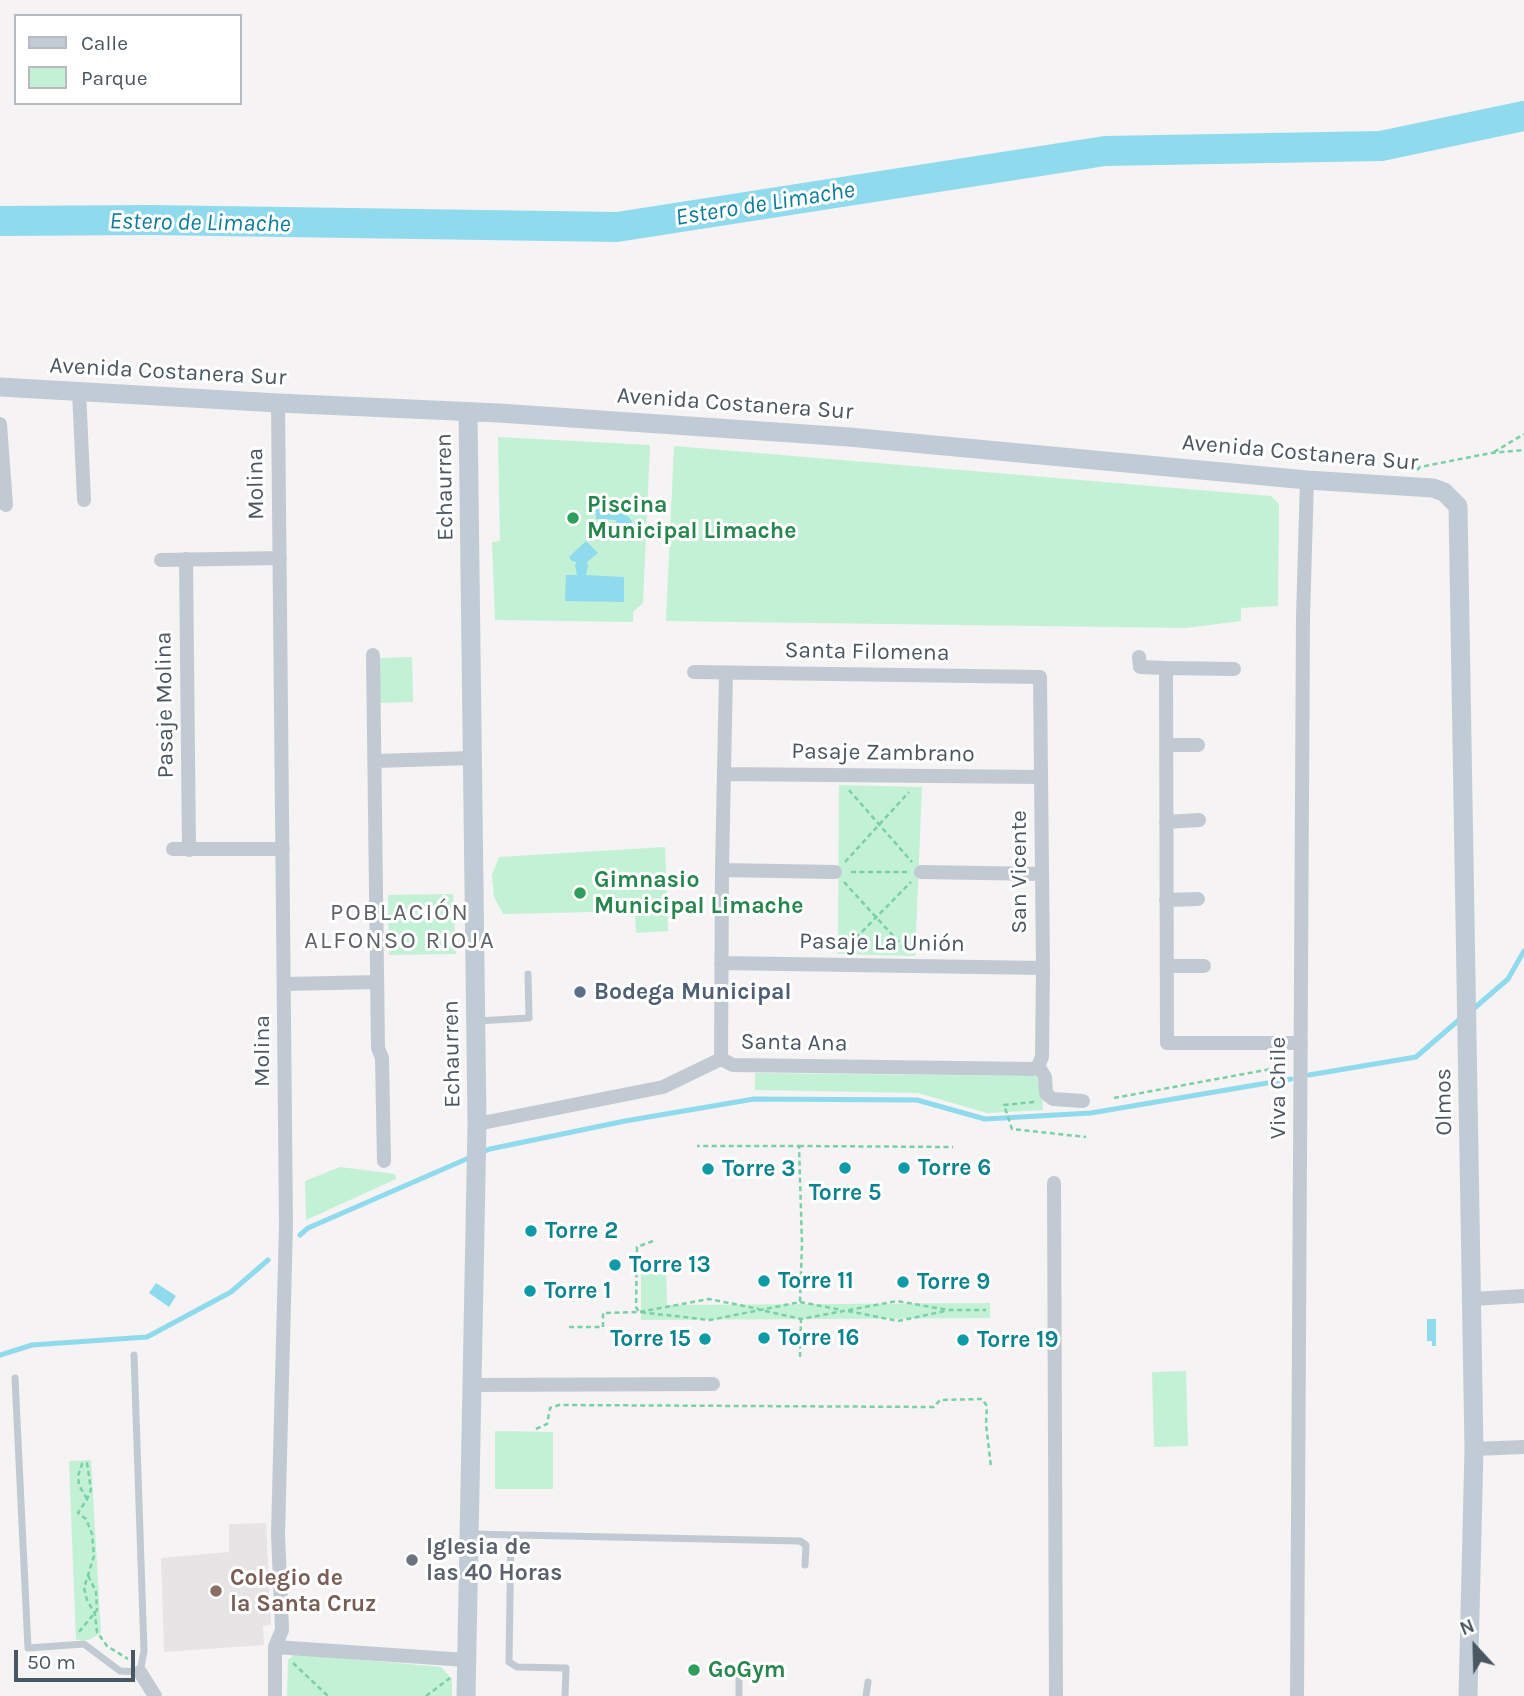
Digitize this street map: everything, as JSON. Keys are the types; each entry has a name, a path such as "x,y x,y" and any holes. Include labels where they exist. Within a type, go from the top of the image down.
{"street":[{"name":"Avenida Costanera Sur","path":"0,387 468,412 849,437 1307,480 1433,488 1444,492 1458,506"},
{"path":"79,391 84,500"},
{"name":"Molina","path":"275,1696 275,1647 282,1630 278,1534 286,1224 278,403"},
{"name":"Echaurren","path":"466,1696 477,1147 468,412"},
{"path":"0,424 6,505"},
{"name":"Viva Chile","path":"1297,1696 1303,618 1307,480"},
{"name":"Olmos","path":"1458,506 1474,1449 1468,1696"},
{"path":"161,560 280,558"},
{"name":"Pasaje Molina","path":"186,559 189,849"},
{"path":"373,655 377,982 384,1161"},
{"path":"1139,657 1140,667 1234,669"},
{"path":"1166,668 1167,1042 1301,1043"},
{"name":"Santa Filomena","path":"694,672 1040,677"},
{"path":"721,1059 726,673"},
{"name":"San Vicente","path":"1038,1066 1042,1057 1043,968 1040,677"},
{"path":"1166,746 1198,745"},
{"path":"374,761 472,758"},
{"name":"Pasaje Zambrano","path":"724,774 1041,777"},
{"path":"1166,822 1199,820"},
{"path":"173,849 283,849"},
{"path":"722,870 835,872"},
{"path":"921,872 1042,874"},
{"path":"1166,900 1198,899"},
{"name":"Pasaje La Unión","path":"721,963 1043,968"},
{"path":"1167,967 1204,966"},
{"path":"285,984 377,982"},
{"name":"Santa Ana","path":"477,1124 663,1087 721,1059 733,1065 1032,1069 1038,1066"},
{"path":"1038,1066 1045,1076 1046,1093 1049,1096 1053,1099 1083,1101"},
{"path":"1054,1183 1056,1696"},
{"path":"1472,1299 1524,1296"},
{"path":"472,1385 713,1384"},
{"path":"1474,1449 1524,1447"},
{"path":"275,1647 466,1660"},
{"path":"140,1672 155,1696"}],"lane":[{"path":"476,1021 529,1018 528,974"},
{"path":"15,1378 28,1648 84,1644 120,1671 140,1672 144,1651 134,1355"},
{"path":"469,1534 800,1541 806,1545 805,1565"},
{"path":"511,1536 509,1662 517,1667 566,1668 565,1696"},
{"path":"738,1696 739,1668"},
{"path":"866,1696 868,1682"}],"path":[{"path":"1491,453 1524,434"},
{"path":"1399,486 1420,467 1491,453 1524,450"},
{"path":"836,775 921,872"},
{"path":"835,872 923,776"},
{"path":"835,872 921,872"},
{"path":"835,872 920,966"},
{"path":"830,965 921,872"},
{"path":"1114,1098 1301,1064"},
{"path":"1049,1096 1044,1102 1006,1104 1005,1110 1015,1131 1086,1137"},
{"path":"697,1146 953,1147"},
{"path":"799,1146 802,1244 800,1302"},
{"path":"639,1312 636,1307 637,1247 653,1241"},
{"path":"639,1312 709,1299 801,1319 897,1301 948,1310 986,1310"},
{"path":"569,1327 603,1326 603,1313 639,1312 710,1321 800,1302 898,1321 948,1310"},
{"path":"800,1357 801,1319"},
{"path":"536,1429 547,1424 550,1408 559,1405 934,1407 940,1399 982,1399 987,1406 986,1424 991,1467"},
{"path":"87,1499 79,1485 78,1476 82,1464 86,1463 90,1489 87,1499 79,1513 86,1519 92,1534 94,1556 84,1588 87,1600 95,1614 97,1632 107,1646 124,1656 140,1672"},
{"path":"79,1632 97,1610 96,1592 88,1575"},
{"path":"275,1647 328,1696"},
{"path":"426,1696 450,1678 466,1660"}],"shaded area":[{"name":"Colegio de la Santa Cruz","path":"266,1523 271,1625 263,1626 264,1645 164,1652 161,1558 229,1552 229,1524"}],"green space":[{"name":"Piscina Municipal Limache","path":"498,437 650,445 643,603 633,612 633,622 495,620 492,542 500,541"},
{"path":"674,446 1271,496 1279,504 1278,606 1241,608 1241,621 1186,628 666,621"},
{"path":"412,657 413,702 378,703 378,658"},
{"path":"839,785 922,787 915,956 838,954"},
{"name":"Gimnasio Municipal Limache","path":"665,847 668,931 636,933 635,911 503,914 494,897 492,875 499,857"},
{"path":"453,894 456,954 389,955 388,895"},
{"path":"755,1073 1035,1076 1042,1085 1043,1110 987,1113 918,1093 755,1090"},
{"path":"340,1167 395,1174 396,1179 306,1220 305,1181"},
{"path":"641,1265 666,1265 667,1305 990,1303 990,1318 641,1320"},
{"path":"1186,1371 1188,1446 1154,1447 1152,1372"},
{"path":"495,1431 553,1432 553,1489 495,1489"},
{"path":"91,1460 101,1633 89,1640 76,1640 69,1461"},
{"path":"295,1654 441,1667 452,1679 452,1696 287,1696 288,1660"}],"water":[{"path":"596,503 616,504 632,521 632,541 616,540 616,520 596,519"},
{"path":"586,541 598,553 587,562 586,575 624,577 624,602 565,601 566,575 577,575 577,562 569,557"},
{"path":"156,1283 176,1296 169,1307 149,1293"},
{"path":"1427,1319 1436,1319 1436,1346 1432,1346 1432,1341 1427,1341"}],"waterway":[{"name":"Estero de Limache","path":"0,221 151,220 617,227 1105,151 1381,146 1524,116"},
{"path":"1471,1011 1508,979 1524,951"},
{"path":"1309,1075 1416,1057 1460,1019"},
{"path":"480,1153 625,1121 754,1099 917,1100 985,1119 1091,1113 1291,1079"},
{"path":"300,1235 308,1228 471,1157"},
{"path":"0,1355 32,1345 147,1337 231,1292 268,1260"}],"place":[{"name":"Piscina Municipal Limache","path":"573,518"},
{"name":"Gimnasio Municipal Limache","path":"580,893"},
{"name":"Bodega Municipal","path":"580,992"},
{"name":"Torre 5","path":"845,1168"},
{"name":"Torre 6","path":"904,1168"},
{"name":"Torre 3","path":"708,1169"},
{"name":"Torre 2","path":"531,1231"},
{"name":"Torre 13","path":"615,1265"},
{"name":"Torre 11","path":"764,1281"},
{"name":"Torre 9","path":"903,1282"},
{"name":"Torre 1","path":"530,1291"},
{"name":"Torre 16","path":"764,1338"},
{"name":"Torre 15","path":"705,1339"},
{"name":"Torre 19","path":"963,1340"},
{"name":"Iglesia de las 40 Horas","path":"412,1560"},
{"name":"Colegio de la Santa Cruz","path":"216,1591"},
{"name":"GoGym","path":"694,1670"}],"district":[{"name":"POBLACIÓN ALFONSO RIOJA","path":"400,927"}]}
